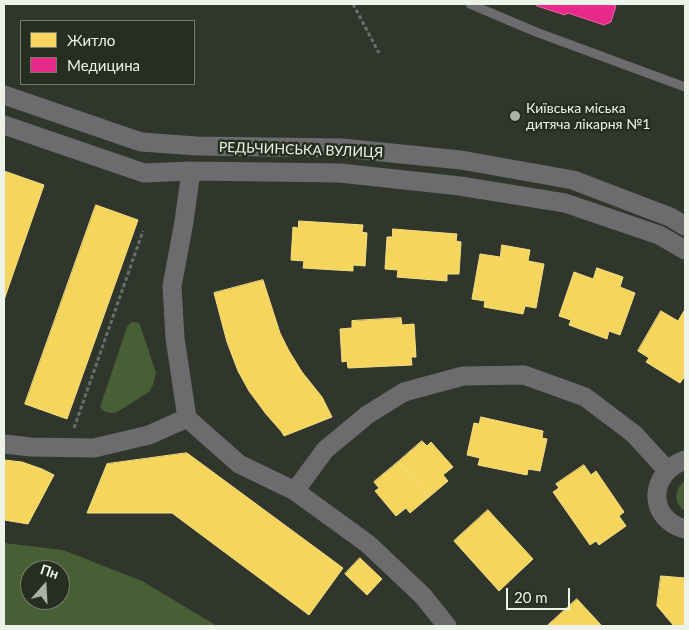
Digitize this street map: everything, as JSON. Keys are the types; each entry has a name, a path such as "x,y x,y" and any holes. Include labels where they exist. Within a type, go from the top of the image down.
{"street":[{"name":"РЕДЬЧИНСЬКА ВУЛИЦЯ","path":"4,95 141,142 197,146 352,149 461,160 573,180 670,217 685,226"},
{"name":"РЕДЬЧИНСЬКА ВУЛИЦЯ","path":"4,125 144,173 191,171 340,173 469,187 565,203 658,235 685,250"},
{"path":"191,171 172,286 175,338 187,418 240,464 295,491 368,544 423,596 447,626"},
{"path":"295,491 326,450 367,415 404,392 463,376 524,376 585,397 634,434 666,470"},
{"path":"4,444 31,447 94,448 149,435 187,418"},
{"path":"685,460 676,463 666,470 657,490 657,502 661,512 668,521 685,529"}],"lane":[{"path":"470,4 536,32 685,87"}],"path":[{"path":"353,4 379,53"},
{"path":"67,448 143,231"}],"green space":[{"path":"132,322 139,323 156,373 149,392 117,412 110,413 100,407 127,327"},
{"path":"685,481 685,511 678,504 676,496 681,484"},
{"path":"4,543 63,550 142,581 217,626 4,626"}],"building: Житло":[{"path":"4,171 44,185 4,300"},
{"path":"96,205 138,220 67,419 25,404"},
{"path":"299,221 363,225 362,232 367,233 365,266 353,265 353,271 303,268 304,261 291,260 293,227 298,228"},
{"path":"393,229 457,234 456,241 461,242 459,274 447,274 447,281 397,277 398,270 385,269 387,237 392,237"},
{"path":"502,245 530,250 528,261 544,264 536,308 525,306 523,314 484,307 485,301 472,299 480,254 500,257"},
{"path":"597,268 623,277 620,287 635,293 620,335 609,331 607,339 569,325 571,320 559,316 574,272 593,279"},
{"path":"263,280 280,333 289,351 302,372 322,397 332,417 284,436 249,391 238,371 227,342 214,293"},
{"path":"661,311 678,321 685,312 685,376 680,383 646,362 649,358 638,351"},
{"path":"401,318 402,325 414,324 416,357 411,357 412,365 348,368 347,361 342,362 340,329 352,328 352,321"},
{"path":"481,417 543,431 542,438 547,439 540,471 528,469 527,475 478,465 480,458 467,455 474,423 479,424"},
{"path":"422,441 427,446 431,442 453,467 443,475 448,481 429,497 398,462"},
{"path":"187,453 343,568 309,615 172,513 87,513 107,464"},
{"path":"4,460 22,462 54,475 28,524 4,520"},
{"path":"398,462 429,497 410,513 406,508 396,516 375,491 379,488 374,482"},
{"path":"584,465 591,475 596,471 624,512 619,516 626,526 599,545 596,541 590,545 553,492 559,488 556,484"},
{"path":"488,510 533,559 499,591 454,541"},
{"path":"360,558 382,579 367,595 345,574"},
{"path":"661,576 685,578 685,626 674,626 657,606"},
{"path":"577,599 602,626 547,626"}],"building: Медицина":[{"path":"538,4 613,4 616,6 611,22 604,25 568,13 565,15 537,6"}],"place":[{"name":"Київська міська дитяча лікарня №1","path":"515,116"}]}
